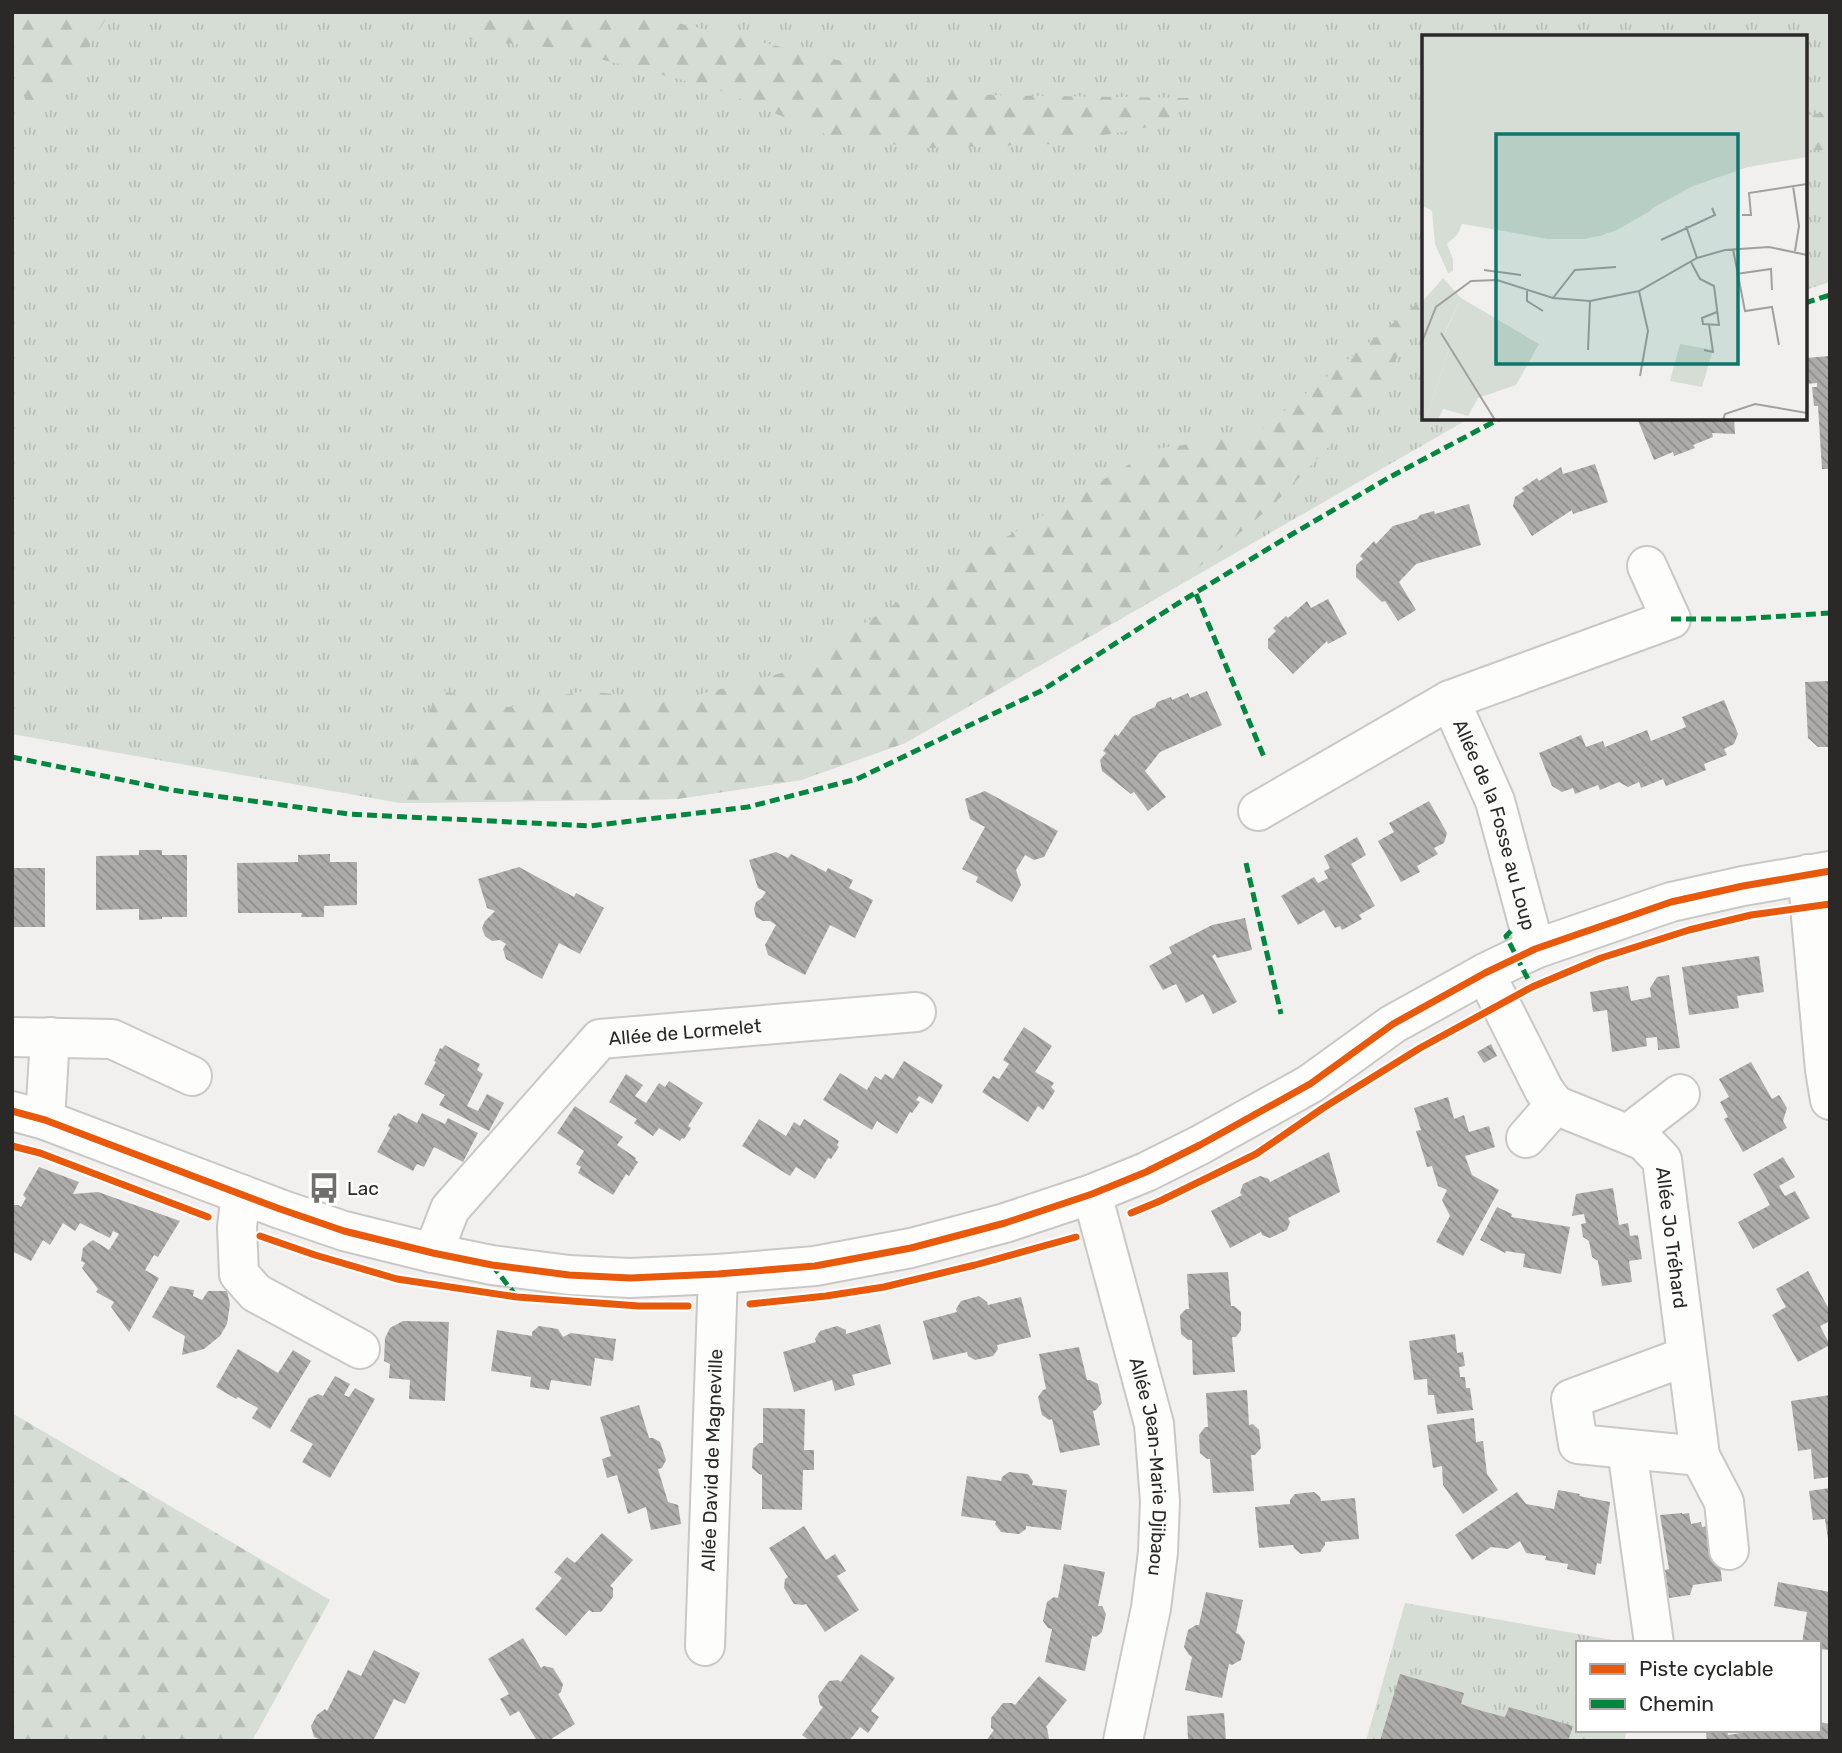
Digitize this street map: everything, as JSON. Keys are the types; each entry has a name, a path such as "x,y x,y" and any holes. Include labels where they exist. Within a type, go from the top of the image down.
{"street":[{"name":"Allée de la Fosse au Loup","path":"1258,811 1450,701 1671,619 1647,566"},
{"name":"Allée de la Fosse au Loup","path":"1450,701 1495,802 1535,949"},
{"path":"50,1037 29,1115 344,1231 492,1265 569,1275 630,1278 815,1266 911,1248 1005,1223 1092,1194 1146,1172 1200,1145 1310,1084 1393,1024 1485,973 1535,949 1671,902 1819,873 1810,906 1828,1080"},
{"path":"1485,973 1544,1090 1555,1105 1526,1138"},
{"name":"Allée de Lormelet","path":"433,1253 450,1209 600,1039 916,1012"},
{"path":"12,1037 112,1039 192,1076"},
{"path":"1628,1134 1680,1094"},
{"name":"Allée Jo Tréhard","path":"1555,1105 1644,1141 1662,1160 1700,1456 1724,1502 1729,1550"},
{"path":"241,1194 237,1227 239,1274 256,1293 360,1349"},
{"name":"Allée Jean-Marie Djibaou","path":"1092,1194 1154,1424 1160,1501 1152,1608 1124,1741"},
{"name":"Allée David de Magneville","path":"705,1646 718,1274"},
{"path":"1687,1356 1571,1399 1578,1444 1700,1456"},
{"path":"1627,1449 1654,1641"}],"green space":[{"path":"12,12 1830,12 1830,282 1807,289 1807,35 1422,35 1422,420 1467,420 905,743 801,780 677,799 400,803 12,734"},
{"path":"12,12 110,12 55,103 27,100 12,57"},
{"path":"457,12 630,12 988,95 1190,98 1171,123 1055,144 929,148 837,139 714,88 556,48 464,39"},
{"path":"1830,111 1830,150 1807,150 1807,116"},
{"path":"1422,299 1422,320 1359,415 1272,506 1175,587 905,743 801,780 677,799 400,803 437,689 508,707 583,691 679,700 789,671 917,590 1155,449 1254,435"},
{"path":"12,1413 330,1600 252,1741 12,1741"},
{"path":"1405,1603 1618,1641 1576,1641 1576,1732 1626,1732 1624,1741 1366,1741"}],"building":[{"path":"1830,356 1830,469 1822,469 1818,406 1814,406 1812,387 1817,387 1817,383 1807,384 1807,358"},
{"path":"1638,420 1734,420 1735,434 1712,433 1713,437 1693,445 1695,448 1674,456 1673,452 1654,460"},
{"path":"1595,464 1608,502 1573,514 1572,510 1532,536 1513,506 1515,497 1524,491 1522,488 1561,467 1563,474"},
{"path":"1469,504 1481,545 1416,564 1399,582 1416,610 1398,621 1385,601 1382,602 1356,577 1356,565 1363,559 1360,556 1393,526 1417,519 1420,515 1434,511 1435,514"},
{"path":"1328,599 1347,634 1328,644 1327,641 1293,674 1268,648 1268,639 1276,631 1273,628 1307,601 1311,608"},
{"path":"1830,681 1830,747 1818,747 1808,738 1805,682"},
{"path":"1207,691 1222,725 1160,752 1145,771 1166,797 1148,811 1134,792 1131,794 1102,771 1100,760 1106,753 1103,751 1132,717 1155,707 1157,702 1171,697 1172,700 1188,693 1190,698"},
{"path":"1724,700 1738,734 1734,744 1724,749 1727,755 1704,764 1706,770 1666,786 1663,779 1641,788 1639,782 1628,787 1619,782 1600,790 1598,785 1575,794 1573,788 1562,792 1552,786 1539,753 1581,735 1586,747 1603,741 1605,747 1647,730 1651,741 1686,727 1682,717"},
{"path":"985,791 1058,831 1044,857 1034,860 1025,855 1016,870 1021,885 1012,902 976,882 978,877 962,869 985,827 970,819 965,799"},
{"path":"1429,801 1447,833 1444,843 1434,848 1438,854 1417,866 1420,872 1401,882 1378,841 1394,832 1389,823"},
{"path":"1357,837 1366,855 1351,864 1375,906 1359,915 1362,919 1342,930 1340,926 1335,928 1324,910 1298,925 1281,896 1314,877 1318,883 1328,878 1324,871 1330,868 1324,856"},
{"path":"139,850 162,850 162,855 187,855 187,917 139,920 139,909 96,910 96,856 139,855"},
{"path":"776,852 788,858 791,854 826,872 828,868 853,880 849,888 873,900 855,938 830,925 805,975 768,955 765,945 776,925 756,917 754,909 756,902 766,892 758,888 749,860"},
{"path":"330,854 330,862 357,862 357,905 324,906 324,917 301,917 302,913 238,913 237,863 298,862 298,855"},
{"path":"519,867 574,897 576,893 604,908 580,954 559,943 542,979 506,959 503,949 506,944 500,940 492,941 485,936 482,928 495,911 487,908 478,879"},
{"path":"12,868 45,868 45,927 12,927"},
{"path":"1245,918 1252,950 1217,958 1215,954 1212,956 1237,1002 1213,1014 1203,994 1186,1003 1176,984 1163,990 1149,966 1172,953 1169,947 1212,925"},
{"path":"1759,956 1764,992 1737,996 1739,1008 1689,1015 1682,967"},
{"path":"1669,975 1680,1048 1658,1050 1657,1037 1646,1038 1647,1046 1612,1052 1607,1010 1593,1012 1590,992 1628,986 1631,1001 1651,997 1650,988 1657,977"},
{"path":"1024,1027 1052,1046 1035,1072 1054,1083 1051,1087 1055,1091 1043,1110 1038,1106 1028,1122 982,1092 993,1076 999,1079 1009,1064 1003,1060"},
{"path":"1491,1044 1497,1056 1484,1063 1477,1052"},
{"path":"445,1045 480,1064 477,1070 483,1074 467,1106 478,1111 487,1094 504,1103 489,1131 439,1105 445,1095 424,1084 440,1048"},
{"path":"904,1061 943,1085 932,1104 919,1096 916,1100 920,1102 912,1113 910,1112 897,1134 877,1121 872,1130 823,1100 840,1073 867,1090 875,1076 881,1080 885,1074 893,1079"},
{"path":"1751,1062 1772,1099 1779,1095 1787,1108 1783,1121 1787,1128 1743,1152 1724,1119 1728,1117 1720,1102 1729,1097 1719,1079"},
{"path":"626,1074 643,1085 635,1096 646,1103 659,1083 665,1087 669,1081 703,1103 688,1126 691,1128 684,1139 680,1141 659,1128 653,1136 634,1123 637,1119 609,1102"},
{"path":"1448,1097 1454,1119 1464,1115 1469,1132 1489,1126 1495,1147 1465,1156 1472,1175 1499,1190 1463,1256 1436,1242 1450,1216 1442,1200 1447,1190 1438,1186 1432,1166 1427,1167 1416,1131 1421,1130 1414,1108"},
{"path":"575,1106 623,1137 617,1145 638,1162 629,1176 626,1174 613,1195 578,1173 581,1167 576,1164 584,1151 557,1133"},
{"path":"398,1113 417,1123 422,1113 445,1124 448,1118 478,1133 463,1162 434,1147 424,1167 417,1164 413,1171 377,1152 390,1128 388,1126"},
{"path":"759,1119 786,1136 794,1122 800,1126 804,1119 839,1141 839,1147 831,1159 828,1158 815,1179 796,1167 790,1176 742,1146"},
{"path":"1329,1152 1340,1192 1288,1218 1290,1222 1287,1230 1270,1238 1261,1232 1230,1248 1211,1211 1242,1195 1240,1193 1243,1184 1260,1176 1270,1182"},
{"path":"1783,1157 1795,1177 1779,1186 1785,1196 1795,1191 1810,1218 1753,1249 1738,1222 1770,1205 1753,1174"},
{"path":"39,1167 79,1182 73,1194 98,1192 180,1221 158,1257 154,1255 145,1270 159,1278 129,1332 111,1307 114,1302 96,1292 98,1289 82,1268 85,1263 81,1261 83,1248 90,1242 93,1240 109,1250 119,1234 113,1231 110,1238 80,1223 75,1231 63,1223 50,1245 43,1240 31,1261 12,1251 12,1205 21,1207 26,1198 23,1195"},
{"path":"1613,1188 1619,1225 1628,1223 1630,1236 1638,1235 1642,1259 1629,1261 1632,1282 1602,1286 1598,1261 1592,1257 1589,1241 1583,1237 1581,1224 1586,1223 1584,1214 1572,1216 1576,1194"},
{"path":"1497,1207 1512,1214 1511,1217 1570,1227 1561,1274 1523,1267 1525,1254 1505,1253 1480,1240"},
{"path":"1808,1271 1830,1311 1830,1321 1820,1326 1830,1345 1798,1362 1772,1315 1786,1307 1776,1289"},
{"path":"1228,1272 1231,1306 1241,1312 1241,1330 1236,1337 1232,1337 1235,1372 1193,1375 1192,1340 1181,1334 1180,1315 1189,1309 1187,1274"},
{"path":"170,1286 194,1290 193,1296 202,1300 208,1291 227,1291 230,1304 227,1324 220,1336 204,1349 182,1355 185,1336 152,1317"},
{"path":"979,1296 988,1305 1021,1297 1031,1337 997,1345 998,1349 993,1356 975,1360 968,1356 967,1352 933,1360 923,1321 957,1312 961,1301"},
{"path":"403,1321 449,1322 445,1401 409,1399 410,1380 389,1378 390,1364 384,1361 385,1338 390,1328"},
{"path":"880,1324 891,1364 852,1375 855,1385 835,1391 832,1380 794,1392 783,1352 816,1342 820,1331 837,1326 846,1330 846,1334"},
{"path":"539,1326 558,1329 563,1337 571,1333 616,1339 613,1361 595,1358 591,1386 551,1380 549,1390 530,1387 531,1377 491,1371 497,1330 532,1336 532,1332"},
{"path":"1455,1334 1457,1353 1463,1352 1465,1366 1459,1367 1460,1377 1465,1377 1466,1388 1470,1388 1473,1410 1437,1414 1434,1395 1428,1395 1427,1379 1414,1380 1409,1341"},
{"path":"1079,1347 1087,1380 1098,1384 1102,1403 1093,1411 1100,1445 1060,1453 1052,1419 1042,1415 1038,1397 1046,1389 1039,1354"},
{"path":"238,1349 278,1373 293,1350 311,1361 270,1429 252,1418 258,1408 216,1387"},
{"path":"335,1376 350,1384 344,1395 349,1397 355,1388 375,1399 330,1478 302,1462 313,1444 290,1431 309,1398 318,1394 323,1396"},
{"path":"1247,1390 1249,1425 1253,1424 1259,1430 1261,1448 1255,1455 1251,1455 1254,1491 1213,1493 1210,1459 1200,1453 1199,1435 1208,1427 1206,1393"},
{"path":"1830,1395 1830,1477 1814,1479 1811,1449 1798,1451 1791,1401"},
{"path":"639,1405 649,1438 660,1442 666,1460 662,1468 658,1469 668,1502 678,1505 681,1524 651,1530 646,1507 628,1514 617,1475 607,1478 602,1459 611,1456 600,1417"},
{"path":"763,1408 805,1409 804,1450 814,1450 814,1470 803,1470 802,1510 762,1509 762,1475 752,1468 753,1449 763,1443"},
{"path":"1474,1418 1476,1442 1483,1441 1487,1474 1498,1490 1463,1514 1443,1485 1442,1466 1433,1468 1427,1425"},
{"path":"1009,1472 1028,1474 1033,1481 1032,1485 1067,1490 1061,1530 1026,1526 1019,1534 1001,1532 995,1524 996,1521 961,1516 967,1476 1001,1481"},
{"path":"1830,1488 1828,1539 1825,1519 1813,1520 1809,1491"},
{"path":"1558,1490 1610,1502 1601,1564 1597,1563 1595,1575 1567,1569 1568,1564 1545,1560 1546,1556 1526,1553 1520,1541 1508,1549 1491,1547 1472,1560 1455,1535 1517,1492 1526,1504 1554,1509"},
{"path":"1314,1492 1321,1501 1355,1498 1359,1539 1325,1542 1320,1552 1301,1554 1293,1545 1259,1548 1255,1507 1290,1504 1295,1494"},
{"path":"1689,1513 1691,1524 1701,1522 1702,1527 1715,1525 1722,1581 1693,1585 1690,1595 1669,1598 1665,1570 1669,1569 1660,1515"},
{"path":"804,1526 826,1560 835,1554 846,1571 837,1576 859,1610 825,1632 806,1604 794,1604 784,1588 785,1579 788,1577 769,1548"},
{"path":"602,1533 633,1560 610,1586 613,1588 613,1597 601,1612 589,1610 566,1636 535,1609 562,1578 554,1572 567,1557 575,1563"},
{"path":"1064,1564 1105,1572 1098,1606 1102,1606 1106,1614 1102,1632 1096,1637 1092,1636 1085,1671 1045,1662 1052,1629 1043,1621 1047,1602 1054,1597 1058,1598"},
{"path":"1778,1582 1830,1592 1830,1650 1821,1649 1821,1641 1802,1641 1807,1612 1774,1606"},
{"path":"1206,1592 1243,1600 1236,1633 1245,1642 1241,1660 1229,1664 1222,1698 1185,1690 1192,1657 1184,1647 1188,1630 1199,1625"},
{"path":"523,1638 541,1668 553,1668 563,1684 558,1694 575,1724 548,1741 537,1741 519,1711 510,1716 500,1699 509,1694 488,1659"},
{"path":"374,1650 420,1673 405,1704 394,1699 373,1741 323,1741 314,1737 311,1726 317,1715 325,1709 327,1711 348,1670 361,1676"},
{"path":"861,1654 895,1678 871,1711 879,1717 868,1733 860,1727 849,1741 810,1741 802,1735 823,1707 818,1696 829,1681 841,1682"},
{"path":"1400,1674 1464,1693 1461,1704 1482,1711 1505,1717 1509,1707 1573,1726 1568,1741 1380,1741"},
{"path":"1039,1676 1067,1700 1046,1727 1048,1741 986,1741 994,1730 991,1728 991,1718 1003,1703 1015,1705"},
{"path":"1224,1713 1226,1741 1188,1741 1187,1716"},
{"path":"1821,1722 1830,1724 1830,1741 1707,1741 1706,1733 1821,1732"}],"marked path":[{"path":"1807,302 1830,295"},
{"path":"12,757 171,790 349,814 590,826 748,807 857,779 1041,691 1294,533 1390,477 1497,420"},
{"path":"1196,594 1264,757"},
{"path":"1671,619 1739,619 1830,613"},
{"path":"1246,863 1281,1014"},
{"path":"1511,931 1506,936 1532,987"},
{"path":"492,1265 517,1297"}],"cycle path":[{"path":"12,1111 45,1120 344,1231 492,1265 569,1275 630,1278 815,1266 911,1248 1005,1223 1092,1194 1146,1172 1310,1084 1393,1024 1485,973 1535,949 1671,902 1830,871"},
{"path":"1131,1213 1256,1154 1323,1108 1420,1048 1532,987 1601,958 1689,930 1751,915 1830,904"},
{"path":"12,1146 40,1153 208,1217"},
{"path":"260,1236 397,1279 517,1297 639,1306 688,1306"},
{"path":"750,1304 884,1287 1076,1237"}],"place":[{"name":"Lac","path":"324,1188"}]}
